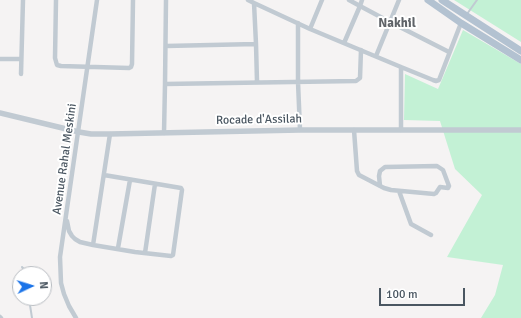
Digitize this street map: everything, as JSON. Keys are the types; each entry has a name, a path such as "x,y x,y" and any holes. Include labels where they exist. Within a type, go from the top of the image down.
{"main road":[{"path":"428,0 461,23 521,60"},
{"path":"442,0 521,51"}],"street":[{"path":"21,74 23,0"},
{"path":"56,0 55,58 58,66 129,68 132,66 133,0"},
{"name":"Avenue Rahal Meskini","path":"76,318 69,306 61,284 60,257 97,0"},
{"path":"164,133 166,0"},
{"path":"248,0 310,29 438,81 461,23"},
{"path":"310,29 322,0"},
{"path":"349,0 450,52"},
{"path":"344,43 362,0"},
{"path":"376,56 399,0"},
{"path":"254,3 256,82"},
{"path":"298,23 300,130"},
{"path":"166,46 256,44"},
{"path":"165,84 358,81 361,76 361,50"},
{"path":"0,59 21,59"},
{"path":"400,130 401,67"},
{"name":"Rocade d'Assilah","path":"0,113 91,134 300,130 521,130"},
{"path":"354,130 357,171 380,186 388,190 434,194 440,187 448,188 449,186 443,170 437,166 385,167 380,171 380,186"},
{"path":"93,245 110,134"},
{"path":"66,218 69,230 74,239 80,242 145,253 171,256 174,254 182,189 180,187 104,175"},
{"path":"118,248 130,180"},
{"path":"145,253 155,184"},
{"path":"399,191 411,224 431,235"}],"lane":[{"path":"466,15 477,0"},
{"path":"30,306 32,318"}],"green space":[{"path":"454,0 521,0 521,42"},
{"path":"463,30 521,64 521,318 481,318 495,295 503,265 447,257 482,195 455,169 440,121 404,120 405,74 438,89"}],"district":[{"name":"Nakhil","path":"397,24"}]}
